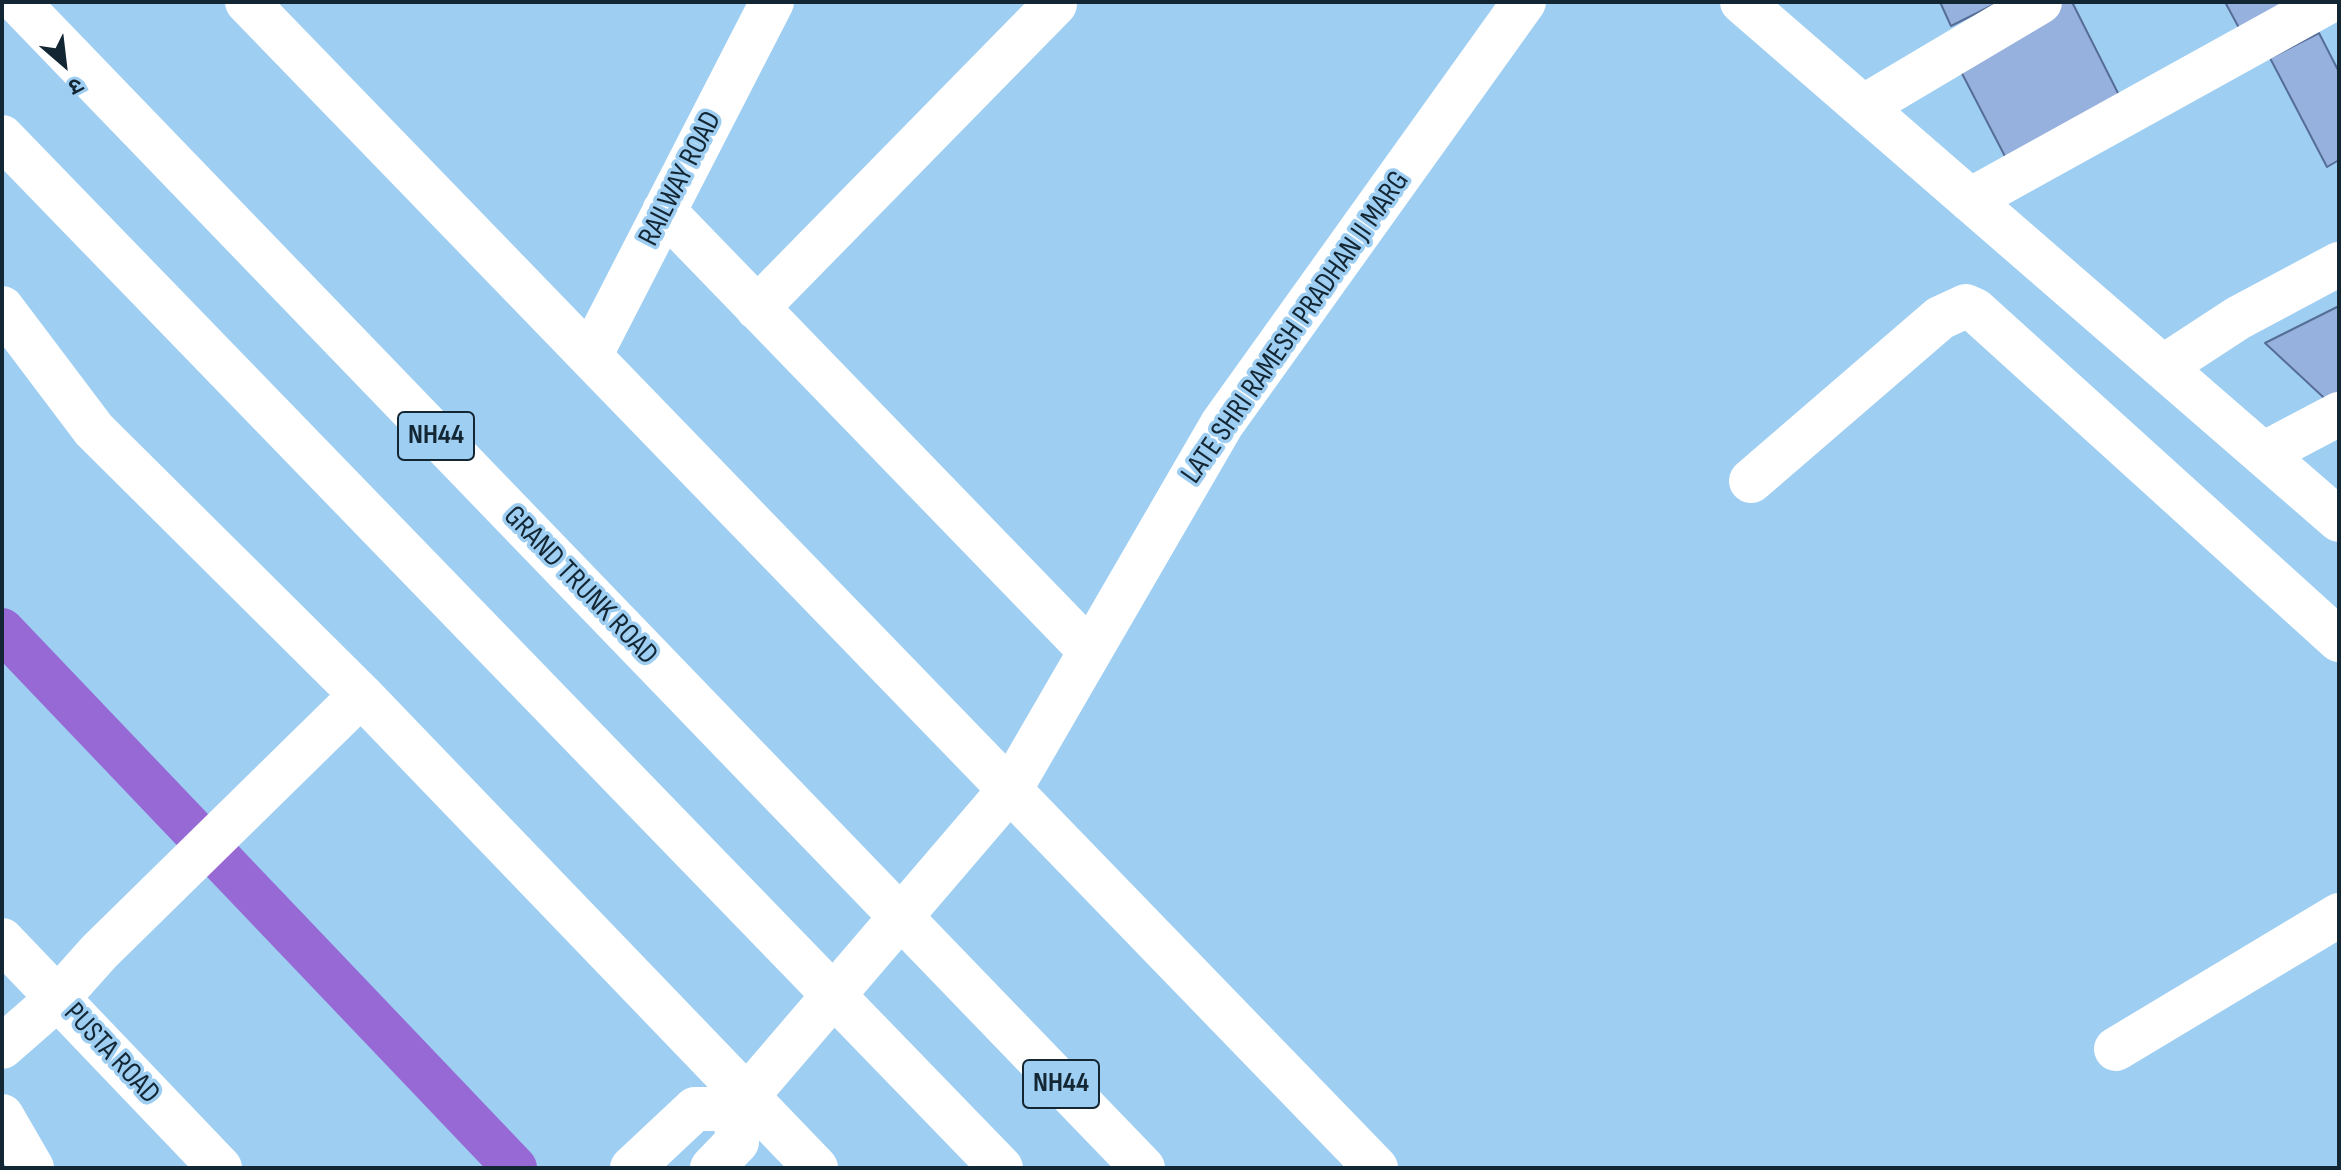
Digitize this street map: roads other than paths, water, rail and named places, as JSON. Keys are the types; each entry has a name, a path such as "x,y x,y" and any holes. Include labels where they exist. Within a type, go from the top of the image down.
{"main road":[{"name":"GRAND TRUNK ROAD","path":"18,2 1143,1168"},
{"path":"247,2 1376,1168"},
{"name":"RAILWAY ROAD","path":"590,356 772,2"},
{"name":"LATE SHRI RAMESH PRADHAN JI MARG","path":"741,1103 1011,788 1222,424 1524,2"},
{"path":"1742,2 2339,520"},
{"path":"1863,107 2040,2"},
{"path":"1970,200 2328,2"},
{"path":"757,308 1055,4"},
{"path":"2,137 1001,1168"},
{"path":"664,211 1090,651"},
{"path":"2163,367 2238,318 2339,264"},
{"path":"1751,481 1940,318 1966,306 2330,616"},
{"path":"2,308 94,430 361,695 741,1103 816,1168"},
{"path":"2263,454 2339,414"},
{"path":"2,1047 58,998 99,952 361,695"},
{"path":"2116,1049 2339,915"},
{"name":"PUSTA ROAD","path":"2,940 220,1168"},
{"path":"632,1168 695,1109 741,1103"},
{"path":"712,1168 737,1142 741,1103"},
{"path":"2,1116 21,1164"}],"waterway":[{"path":"2,630 515,1168"}]}
